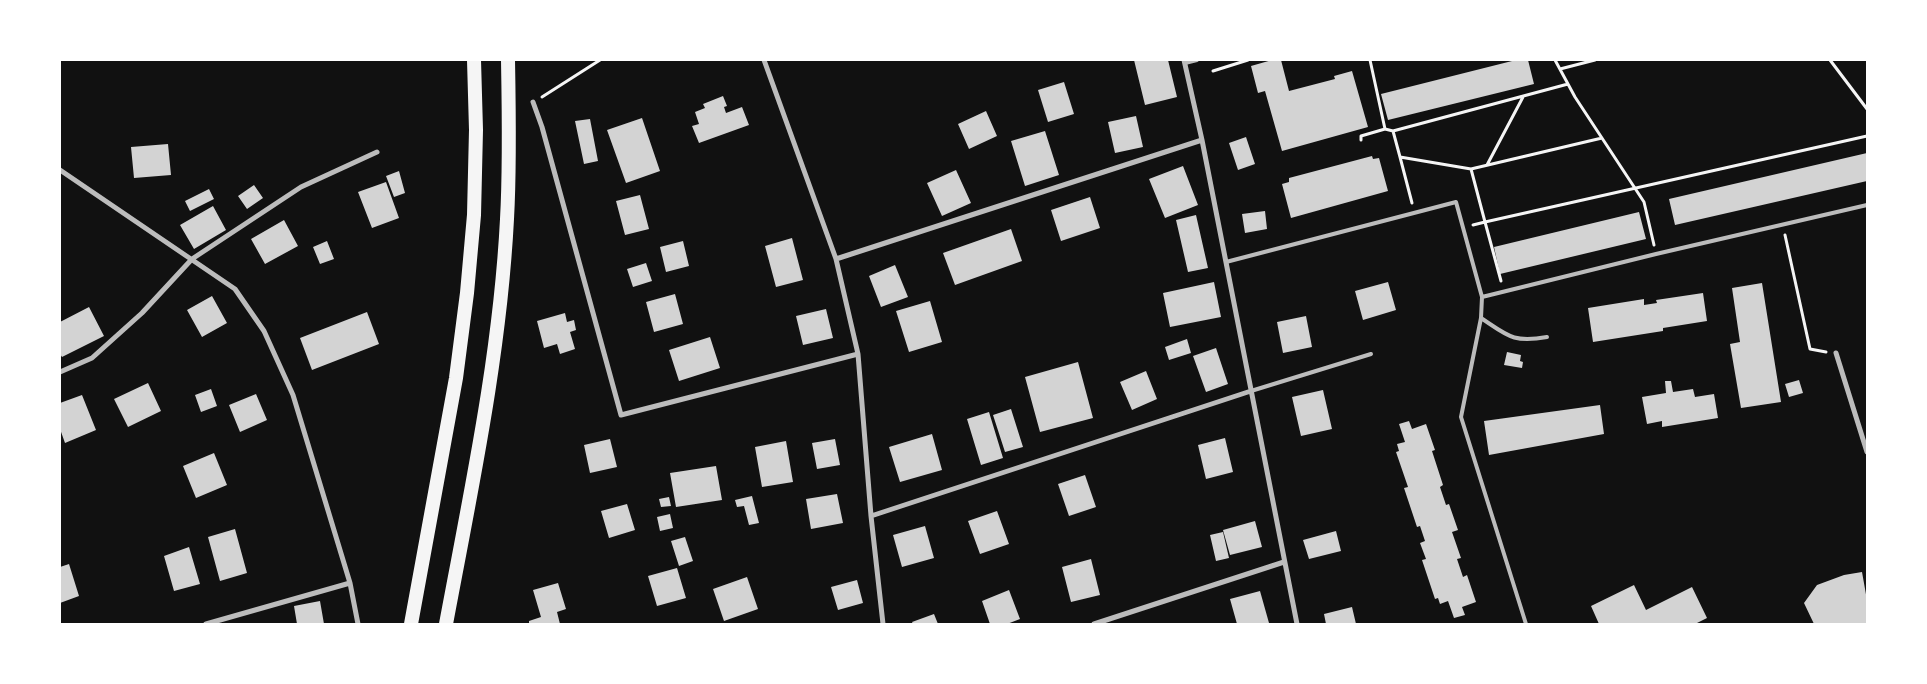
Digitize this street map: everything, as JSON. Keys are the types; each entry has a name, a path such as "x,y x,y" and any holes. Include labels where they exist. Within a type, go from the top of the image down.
{"highway":[{"path":"411,624 456,378 467,293 474,215 476,130 474,60"},
{"path":"446,624 490,381 500,292 507,220 510,132 508,60"}],"street":[{"path":"764,60 836,259 858,354 871,516 883,624"},
{"path":"1185,62 1297,624"},
{"path":"533,102 542,127 621,415 858,354"},
{"path":"836,259 1202,140"},
{"path":"60,372 92,358 142,313 192,259 300,187 377,152"},
{"path":"60,170 235,289 264,331 293,395 350,583 358,624"},
{"path":"1836,353 1867,452"},
{"path":"871,516 1250,390"},
{"path":"1094,624 1284,562"},
{"path":"206,624 350,583"}],"lane":[{"path":"1185,62 1197,60"},
{"path":"1226,262 1456,202 1482,297 1481,318 1462,417 1526,624"},
{"path":"1482,297 1867,205"},
{"path":"1481,318 1510,337 1518,340 1547,337"},
{"path":"1250,390 1371,354"}],"path":[{"path":"533,102 600,60"},
{"path":"1213,71 1248,60"},
{"path":"1370,60 1385,129"},
{"path":"1555,60 1568,84 1644,202 1656,254"},
{"path":"1560,69 1596,60"},
{"path":"1830,60 1867,109"},
{"path":"1362,140 1360,136 1385,129 1392,131 1568,84"},
{"path":"1486,166 1523,97"},
{"path":"1392,131 1414,213"},
{"path":"1463,227 1867,136"},
{"path":"1400,157 1471,169 1602,138"},
{"path":"1471,169 1504,291"},
{"path":"1783,224 1810,349 1836,353"}],"building":[{"path":"1134,60 1168,60 1177,97 1145,105"},
{"path":"1272,60 1281,60 1289,91 1335,79 1334,76 1352,71 1368,127 1282,151 1265,91 1258,93 1251,66"},
{"path":"1516,60 1528,60 1534,84 1388,120 1381,94"},
{"path":"1064,82 1074,114 1048,122 1038,90"},
{"path":"723,96 727,106 724,107 726,113 742,107 749,125 699,143 692,126 699,124 695,112 705,108 703,104"},
{"path":"986,111 997,136 969,149 958,124"},
{"path":"1136,116 1143,147 1115,153 1108,122"},
{"path":"642,118 660,171 626,183 607,130"},
{"path":"590,119 598,161 584,164 575,121"},
{"path":"1045,131 1059,175 1025,186 1011,141"},
{"path":"1246,137 1255,164 1238,170 1229,143"},
{"path":"168,144 171,175 134,178 131,147"},
{"path":"1867,153 1867,181 1675,225 1669,199"},
{"path":"1372,156 1373,159 1379,158 1388,191 1291,218 1282,184 1289,182 1289,178"},
{"path":"1183,166 1198,205 1165,218 1149,179"},
{"path":"956,170 971,203 942,216 927,183"},
{"path":"399,171 405,193 394,197 386,176"},
{"path":"386,182 399,218 372,228 358,192"},
{"path":"254,185 263,198 247,209 238,196"},
{"path":"209,189 214,199 190,211 185,201"},
{"path":"640,195 649,229 625,235 616,201"},
{"path":"1090,197 1100,228 1061,241 1051,210"},
{"path":"213,206 226,230 194,249 180,225"},
{"path":"1265,211 1267,229 1245,233 1242,214"},
{"path":"1639,212 1646,239 1500,274 1494,247"},
{"path":"1196,215 1208,268 1188,272 1176,220"},
{"path":"284,220 298,246 265,264 251,239"},
{"path":"1011,229 1022,261 955,285 943,253"},
{"path":"792,238 803,280 776,287 765,246"},
{"path":"327,241 334,259 320,264 313,247"},
{"path":"683,241 689,266 666,272 660,247"},
{"path":"646,263 652,281 633,287 627,269"},
{"path":"895,265 908,297 881,307 869,276"},
{"path":"1214,282 1221,317 1170,327 1163,293"},
{"path":"1388,282 1396,310 1363,320 1355,291"},
{"path":"1762,283 1781,402 1741,408 1730,344 1740,342 1732,288"},
{"path":"1703,293 1707,321 1663,328 1663,331 1593,342 1588,308 1644,299 1644,305 1657,303 1656,300"},
{"path":"675,294 683,324 654,332 646,302"},
{"path":"212,296 227,323 202,337 187,310"},
{"path":"930,301 942,342 909,352 896,311"},
{"path":"89,307 104,336 62,357 60,354 60,322"},
{"path":"826,309 833,338 803,345 796,316"},
{"path":"367,312 379,344 312,370 300,338"},
{"path":"565,313 567,322 574,320 576,330 570,332 575,349 560,354 557,344 544,348 537,321"},
{"path":"1306,316 1312,347 1283,353 1277,322"},
{"path":"710,337 720,368 679,381 669,350"},
{"path":"1187,339 1191,353 1169,360 1165,347"},
{"path":"1216,348 1228,384 1206,392 1193,356"},
{"path":"1507,352 1521,355 1522,368 1504,365"},
{"path":"1078,362 1093,418 1040,432 1025,377"},
{"path":"1146,371 1157,399 1132,410 1120,382"},
{"path":"1799,380 1803,393 1789,397 1785,384"},
{"path":"1665,381 1671,381 1673,392 1693,389 1695,397 1714,394 1718,418 1662,427 1662,421 1647,424 1642,397 1666,393"},
{"path":"148,383 161,411 128,427 114,399"},
{"path":"211,389 217,406 201,412 195,395"},
{"path":"1323,390 1332,429 1301,436 1292,397"},
{"path":"256,394 267,420 240,432 229,405"},
{"path":"82,395 96,430 65,443 60,429 60,403"},
{"path":"1600,405 1604,434 1489,455 1484,421"},
{"path":"1011,409 1023,447 1005,452 993,415"},
{"path":"989,412 1003,458 981,465 967,419"},
{"path":"1409,421 1412,429 1426,424 1435,450 1432,451 1443,485 1440,487 1446,505 1449,504 1458,530 1452,532 1461,558 1457,559 1463,577 1467,575 1476,602 1462,607 1465,615 1454,618 1448,601 1440,604 1438,598 1435,599 1422,560 1426,559 1420,543 1425,541 1420,526 1417,527 1404,488 1408,487 1396,452 1399,451 1397,444 1405,442 1399,424"},
{"path":"932,434 942,470 900,482 889,447"},
{"path":"1225,438 1233,472 1206,479 1198,445"},
{"path":"610,439 617,467 590,473 584,445"},
{"path":"835,439 840,465 817,469 812,443"},
{"path":"786,441 793,482 762,487 755,447"},
{"path":"214,453 227,485 196,498 183,466"},
{"path":"716,466 722,500 676,507 670,473"},
{"path":"1085,475 1096,507 1069,516 1058,484"},
{"path":"837,494 843,523 811,529 806,499"},
{"path":"752,496 759,523 749,525 744,506 737,507 735,500"},
{"path":"669,497 671,506 661,507 659,499"},
{"path":"627,504 635,530 609,538 601,511"},
{"path":"997,511 1009,544 980,554 968,521"},
{"path":"670,514 673,528 660,531 657,517"},
{"path":"1255,521 1262,547 1230,555 1223,530"},
{"path":"925,526 934,558 902,567 893,535"},
{"path":"235,529 247,573 220,581 208,537"},
{"path":"1336,531 1341,551 1309,559 1303,540"},
{"path":"1223,532 1229,558 1216,561 1210,535"},
{"path":"685,537 693,561 679,566 671,541"},
{"path":"189,547 200,584 174,591 164,556"},
{"path":"1091,559 1100,595 1071,602 1062,567"},
{"path":"69,564 79,596 60,603 60,567"},
{"path":"677,568 686,598 657,606 648,576"},
{"path":"1862,572 1867,600 1867,624 1814,624 1804,603 1817,585 1844,575"},
{"path":"747,577 758,609 724,621 713,589"},
{"path":"857,580 863,603 838,610 831,587"},
{"path":"558,583 566,609 557,612 560,624 529,624 529,621 541,617 533,590"},
{"path":"1634,585 1646,610 1692,587 1707,618 1695,624 1599,624 1591,606"},
{"path":"1009,590 1020,619 1007,624 990,624 982,601"},
{"path":"1260,591 1269,623 1237,624 1230,599"},
{"path":"320,601 324,624 297,624 294,606"},
{"path":"1352,607 1356,624 1326,624 1324,614"},
{"path":"934,614 938,624 913,624 912,622"}]}
